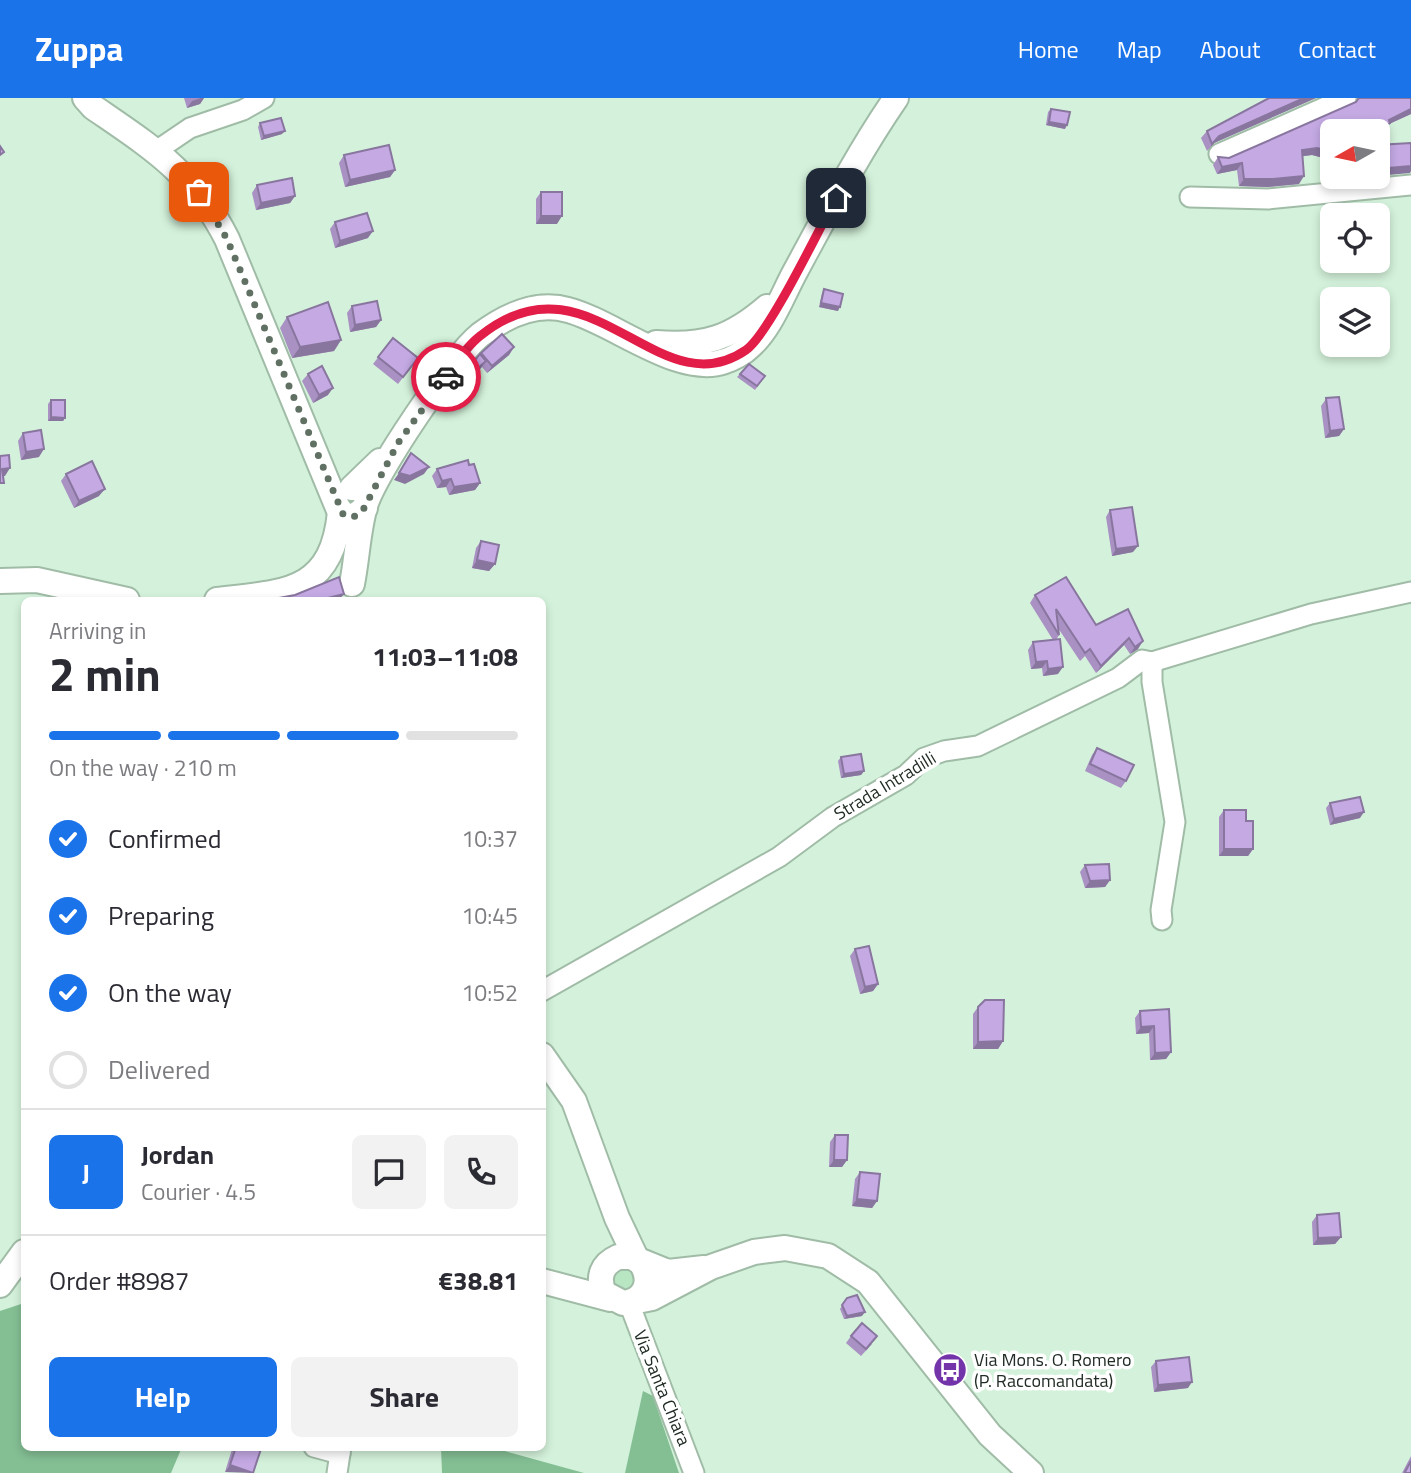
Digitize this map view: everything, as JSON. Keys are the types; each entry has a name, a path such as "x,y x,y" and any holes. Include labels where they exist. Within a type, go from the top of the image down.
{"street":[{"path":"85,98 93,107 156,151 188,178 210,205 226,236 321,465 350,503 353,539 352,592"},
{"path":"156,151 190,128 243,110 264,98"},
{"path":"244,597 272,594 307,583 318,571 334,543 350,503 468,347 479,336 515,314 536,307 568,310 642,342 670,359 698,363 724,362 749,348 772,316 869,137 896,98"},
{"path":"1219,154 1346,98"},
{"path":"1190,197 1268,199 1411,185"},
{"path":"0,581 37,580 114,597"},
{"name":"Strada Intradilli","path":"546,989 779,858 833,817 906,775 924,758 944,751 978,746 1118,678 1142,660 1152,662 1311,614 1411,592"},
{"path":"1152,662 1152,682 1175,822 1161,910 1162,920"},
{"path":"546,1061 574,1101 617,1218 647,1285 639,1298 624,1301 546,1282"},
{"path":"617,1218 617,1245 600,1278 604,1293 624,1301 676,1288 711,1267 754,1252 785,1248 809,1251 842,1263 867,1282 990,1435 1031,1473"},
{"path":"0,1285 21,1256"},
{"path":"546,1273 579,1272 625,1256 668,1272 711,1267"},
{"name":"Via Santa Chiara","path":"624,1301 694,1473"},
{"path":"323,1451 340,1458"}],"green space":[{"path":"614,1268 633,1268 636,1287 619,1293 609,1277"},
{"path":"21,1304 21,1451 180,1451 171,1473 0,1473 0,1311"},
{"path":"643,1391 653,1396 679,1473 625,1473"},
{"path":"441,1451 504,1451 584,1473 442,1473"}],"building":[{"path":"1269,98 1304,98 1219,136 1212,144 1207,131"},
{"path":"1359,98 1411,98 1411,109 1390,120 1320,119 1320,149 1302,150 1304,176 1244,179 1242,163 1222,167 1218,157 1229,158 1356,102"},
{"path":"1051,109 1070,112 1067,125 1049,122"},
{"path":"281,118 285,131 264,136 260,123"},
{"path":"1411,143 1411,166 1390,168 1390,144"},
{"path":"389,145 395,170 350,180 344,155"},
{"path":"292,178 295,196 261,203 257,185"},
{"path":"541,192 562,192 562,216 541,216"},
{"path":"367,213 373,231 340,241 335,222"},
{"path":"824,289 843,294 840,307 821,303"},
{"path":"377,301 381,320 355,325 352,306"},
{"path":"328,302 341,340 300,347 287,317"},
{"path":"502,334 514,347 492,366 481,353"},
{"path":"393,338 418,358 403,377 378,357"},
{"path":"480,354 486,361 477,369 472,364"},
{"path":"749,364 765,376 757,386 740,374"},
{"path":"322,366 333,388 319,395 308,374"},
{"path":"1339,397 1344,429 1330,431 1326,398"},
{"path":"51,400 65,400 65,418 51,417"},
{"path":"41,430 44,449 26,452 23,433"},
{"path":"411,453 429,467 410,476 399,473"},
{"path":"9,455 10,468 2,469 4,483 0,483 0,456"},
{"path":"468,460 469,465 474,464 480,483 454,487 451,479 442,481 437,469"},
{"path":"92,461 105,489 79,501 66,474"},
{"path":"1132,507 1138,546 1116,549 1110,510"},
{"path":"481,541 499,545 495,564 477,560"},
{"path":"339,577 344,594 332,597 284,597"},
{"path":"1066,577 1096,625 1128,609 1143,641 1135,647 1129,638 1101,666 1090,649 1085,653 1056,609 1059,635 1035,595"},
{"path":"1060,639 1063,667 1048,669 1047,661 1036,662 1033,642"},
{"path":"1097,748 1134,765 1126,781 1090,764"},
{"path":"861,754 864,771 844,774 841,757"},
{"path":"1360,797 1364,812 1334,819 1330,803"},
{"path":"1224,810 1246,810 1246,821 1253,821 1253,849 1224,849"},
{"path":"1109,864 1110,880 1090,881 1085,865"},
{"path":"869,946 878,984 865,987 855,949"},
{"path":"985,1000 1004,1000 1003,1041 978,1042 978,1007"},
{"path":"1169,1009 1171,1052 1155,1053 1154,1026 1141,1027 1140,1011"},
{"path":"835,1135 848,1135 847,1160 834,1160"},
{"path":"860,1172 880,1174 877,1201 857,1199"},
{"path":"1339,1213 1341,1237 1318,1238 1317,1215"},
{"path":"857,1295 865,1312 847,1316 842,1305 847,1298"},
{"path":"862,1323 877,1336 866,1349 851,1336"},
{"path":"1189,1357 1192,1382 1158,1385 1156,1361"},
{"path":"235,1451 260,1451 253,1473 230,1465"},
{"path":"1411,1461 1411,1473 1406,1473 1405,1472"}],"way so far":[{"path":"199,192 210,205 227,239 340,512 348,517 362,512 398,443 446,377"}],"place":[{"name":"Via Mons. O. Romero (P. Raccomandata)","path":"950,1370"}],"route":[{"path":"446,377 479,336 515,314 536,307 553,307 586,316 642,342 670,359 698,363 724,362 749,348 772,316 836,198"}]}
